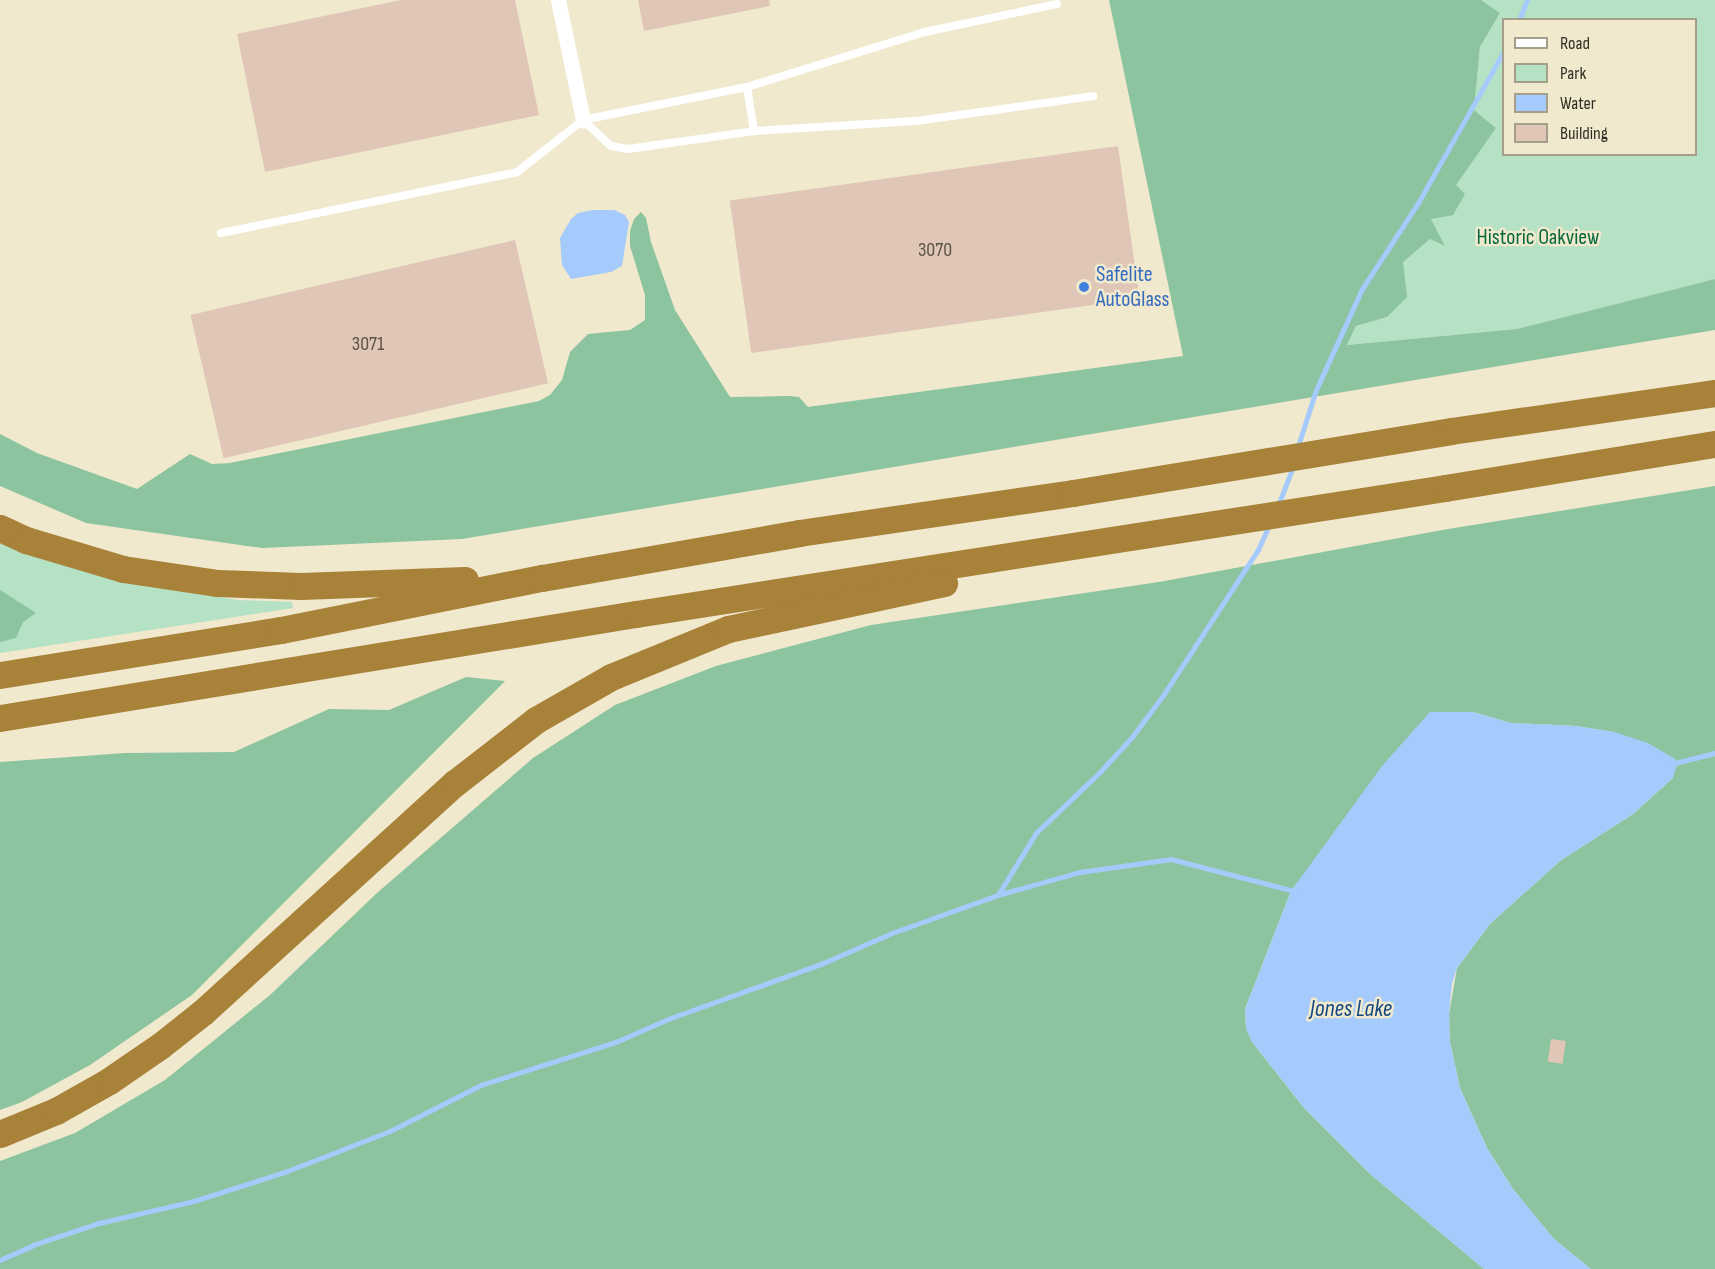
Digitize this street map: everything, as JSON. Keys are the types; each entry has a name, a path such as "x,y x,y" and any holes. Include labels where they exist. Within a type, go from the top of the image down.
{"highway":[{"path":"0,675 281,630 542,578 799,533 1073,493 1451,431 1708,394"},
{"path":"0,718 636,614 1715,444"},
{"path":"0,528 26,540 123,569 218,583 301,586 542,578"},
{"path":"0,1134 65,1106 110,1081 160,1046 203,1012 455,783 536,720 583,693 611,677 728,629 942,584 1006,557"}],"street":[{"path":"558,0 583,120"}],"lane":[{"path":"221,233 518,172 583,120 747,87 925,32 1057,4"},
{"path":"747,87 754,131"},
{"path":"583,120 611,146 628,149 754,131 916,121 1093,96"}],"green space":[{"path":"1109,0 1481,0 1500,13 1480,47 1474,110 1496,128 1456,185 1465,194 1453,215 1431,219 1445,246 1430,239 1403,262 1407,297 1387,317 1356,326 1347,345 1517,329 1715,279 1715,330 462,539 262,548 86,523 0,486 0,434 37,453 137,489 190,454 212,464 230,463 539,401 550,395 562,380 570,352 588,334 630,330 645,320 645,295 630,246 630,231 634,219 641,212 646,218 651,242 675,310 730,397 799,397 808,407 1183,356"},
{"name":"Historic Oakview","path":"1481,0 1715,0 1715,279 1517,329 1347,345 1356,326 1387,317 1402,262 1430,239 1444,245 1431,219 1496,128 1474,110 1480,47 1500,13"},
{"path":"1715,486 1715,1269 1591,1269 1554,1239 1513,1189 1487,1148 1460,1088 1450,1042 1449,1014 1457,968 1490,924 1560,861 1633,814 1673,778 1614,732 1576,726 1511,723 1473,712 1430,712 1291,891 1245,1009 1246,1028 1252,1042 1304,1108 1369,1173 1484,1269 0,1269 0,1161 75,1133 165,1080 270,995 377,893 533,758 615,705 716,666 871,625 1159,582 1448,529"},
{"path":"0,543 130,581 238,600 292,602 293,608 0,653"},
{"path":"0,590 36,613 23,622 16,638 0,642"},
{"path":"466,677 505,681 192,995 90,1065 22,1102 0,1110 0,762 125,753 234,752 329,709 389,710"}],"water":[{"path":"614,210 625,215 629,222 622,266 611,272 571,279 562,265 560,238 571,219 578,213"},
{"name":"Jones Lake","path":"1430,712 1473,712 1511,723 1576,726 1614,732 1648,743 1675,759 1677,765 1673,778 1633,814 1560,861 1490,924 1457,968 1452,984 1449,1014 1450,1042 1460,1088 1487,1148 1513,1189 1554,1239 1591,1269 1484,1269 1369,1173 1304,1108 1252,1042 1246,1028 1245,1009 1291,891 1382,766"}],"building":[{"path":"401,0 515,0 539,115 265,172 237,34"},
{"path":"638,0 769,0 770,6 644,31"},
{"path":"1118,146 1139,299 751,353 730,201"},
{"path":"515,240 548,383 224,458 191,315"},
{"path":"1551,1039 1566,1041 1563,1064 1548,1062"}],"waterway":[{"path":"1520,18 1527,0"},
{"path":"1298,446 1316,390 1362,289 1418,203 1502,55"},
{"path":"1279,503 1293,466"},
{"path":"998,895 1036,833 1101,771 1132,737 1164,694 1258,550 1269,525"},
{"path":"1671,764 1715,753"},
{"path":"0,1260 33,1245 99,1223 194,1201 285,1172 390,1131 481,1085 616,1042 668,1019 821,964 892,933 998,895 1080,872 1171,859 1295,891"}],"place":[{"name":"Safelite AutoGlass","path":"1084,287"}]}
